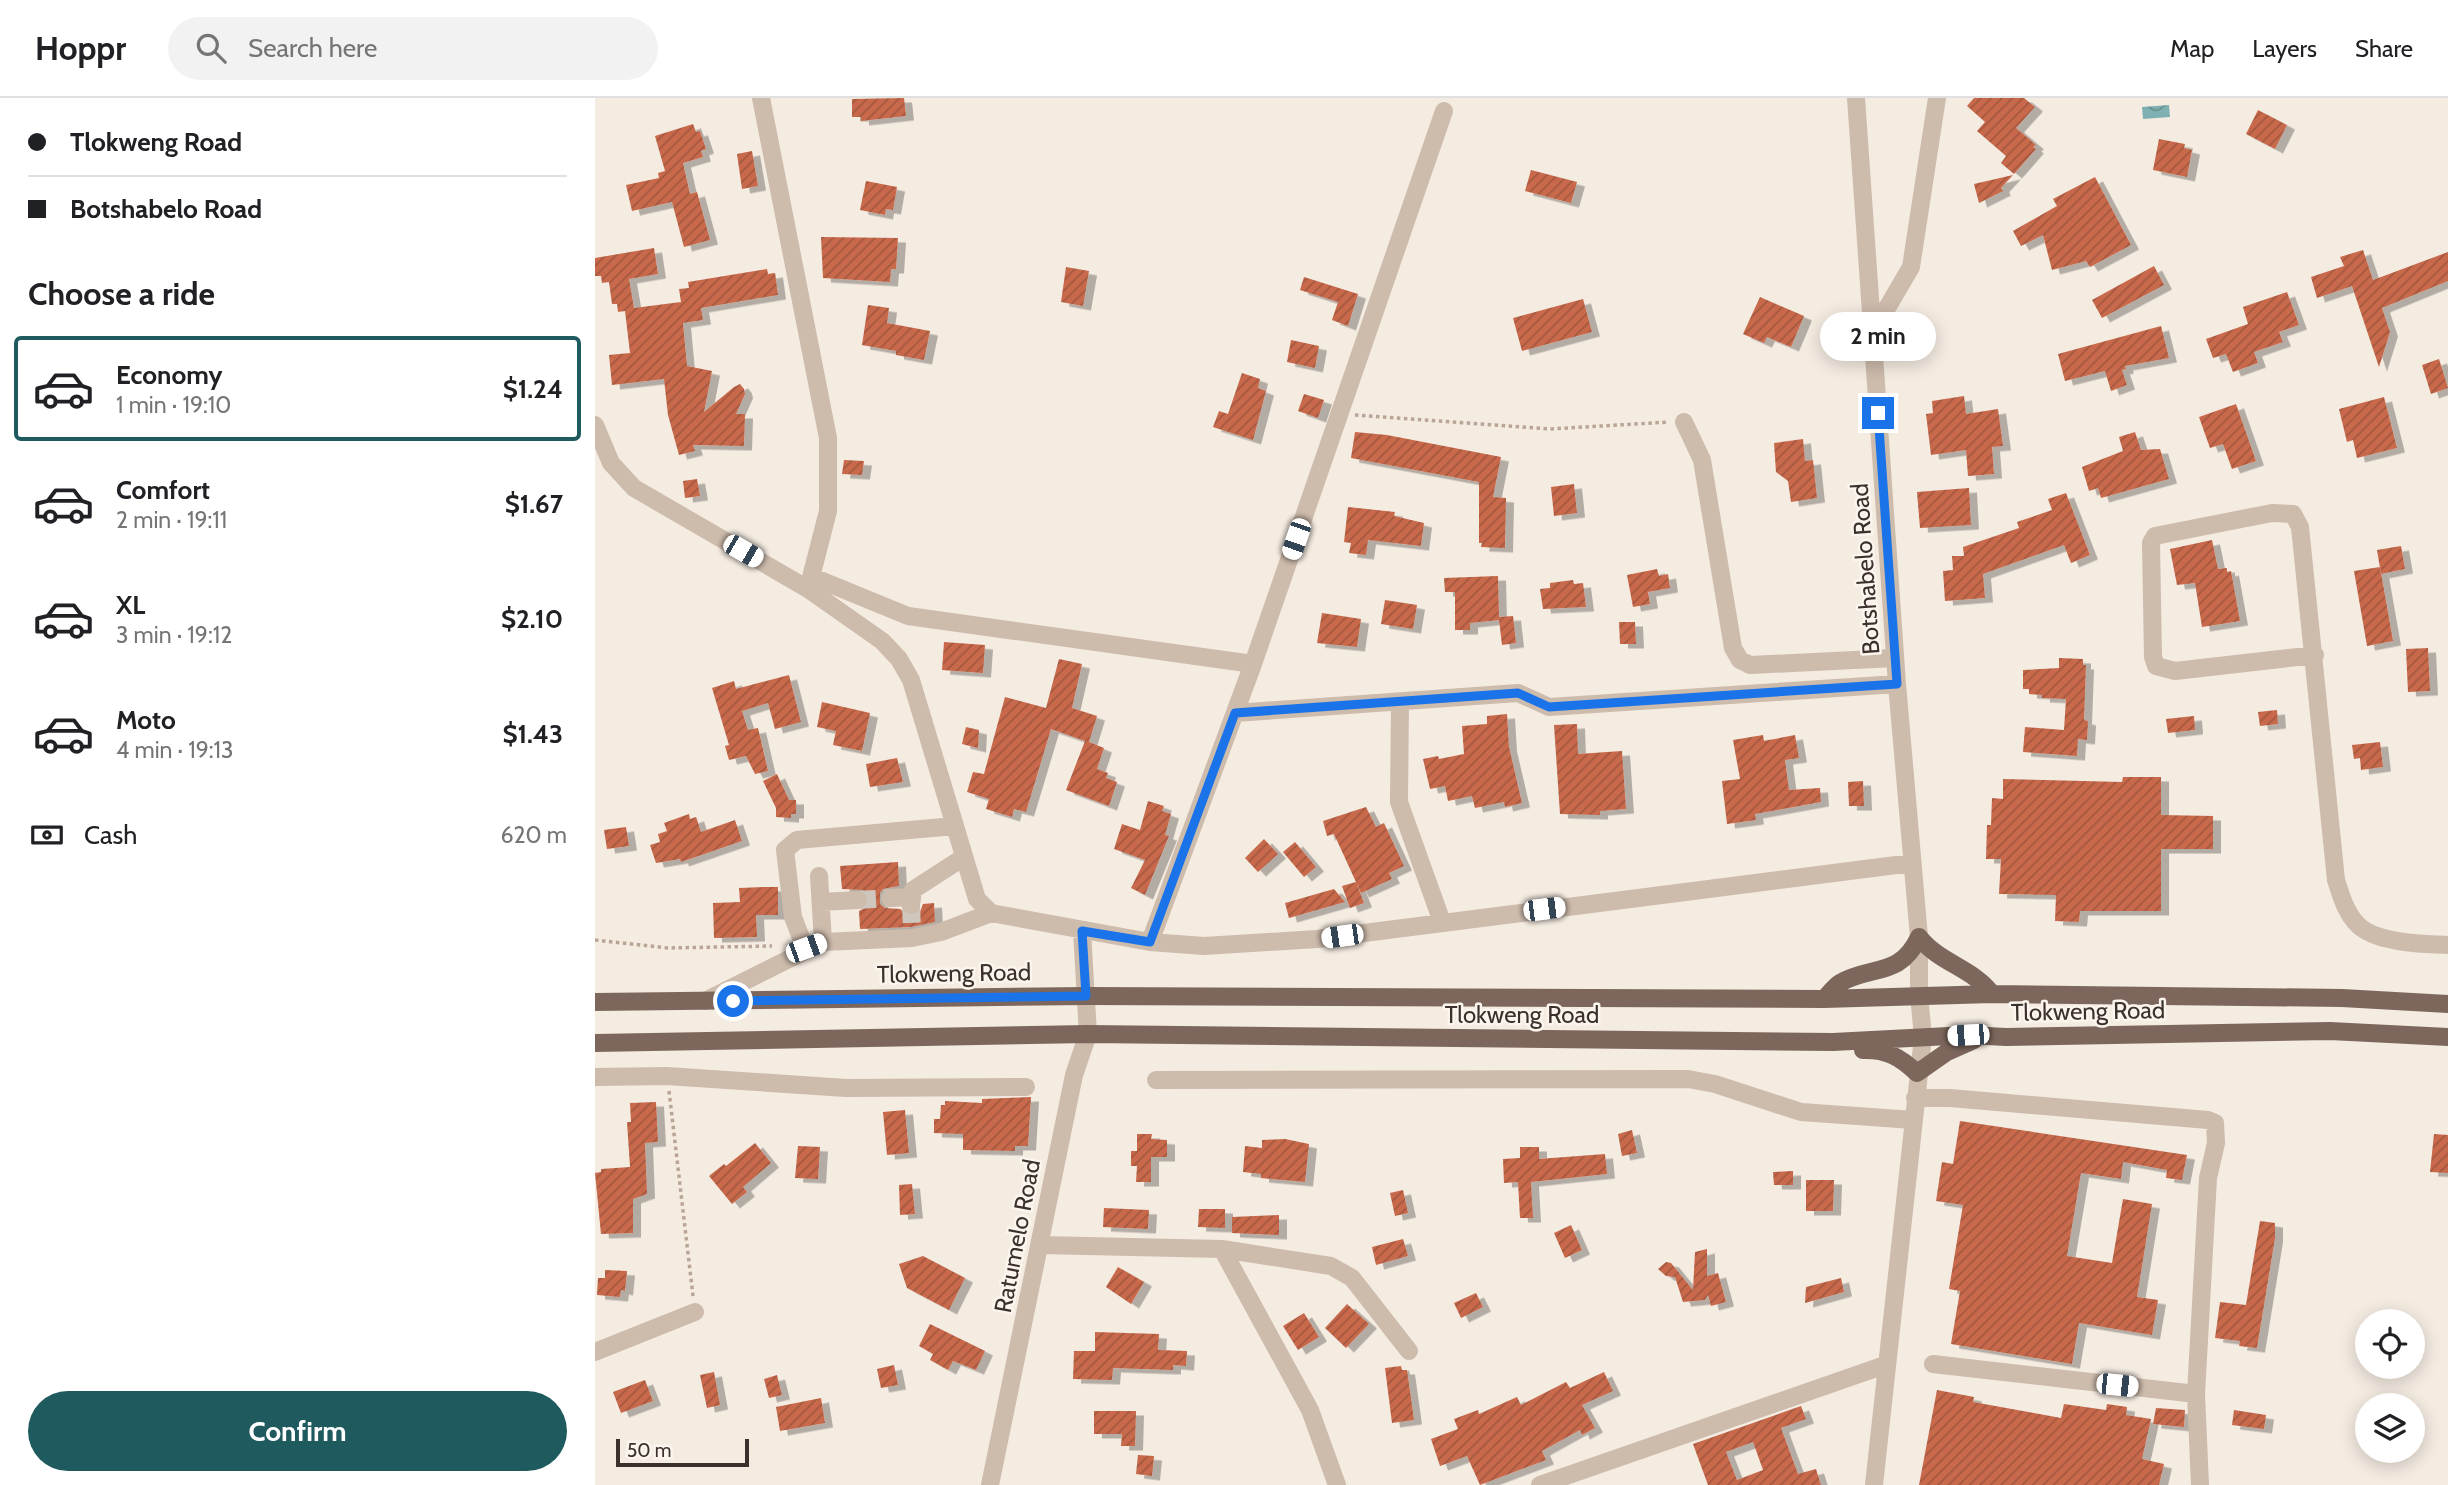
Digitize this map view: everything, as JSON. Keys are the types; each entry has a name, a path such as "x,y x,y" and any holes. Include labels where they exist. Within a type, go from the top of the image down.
{"main road":[{"path":"1824,999 1841,983 1903,960 1913,951 1919,937 1941,959 1982,979 1992,994"},
{"name":"Tlokweng Road","path":"595,1002 1086,996 1824,999 1992,994 2342,998 2448,1004"},
{"name":"Tlokweng Road","path":"595,1044 1088,1034 1833,1042 1923,1037 2330,1031 2448,1037"},
{"path":"1833,1042 1854,1051 1881,1049 1907,1063 1917,1073 1934,1059 1968,1040 2006,1037"}],"street":[{"path":"761,98 828,438 828,511 811,583"},
{"name":"Botshabelo Road","path":"1856,98 1895,658 1919,937 1919,995 1923,1037 1885,1365 1874,1485"},
{"path":"1873,332 1911,267 1937,98"},
{"path":"1150,942 1253,664 1413,209 1444,111"},
{"path":"1684,422 1702,460 1733,648 1739,660 1750,665 1895,658"},
{"path":"595,425 611,463 634,488 811,583 908,616 1253,664"},
{"path":"2315,655 2175,671 2156,666 2153,657 2151,543 2155,536 2272,513 2293,514 2300,527 2315,655 2336,880 2345,905 2359,926 2409,943 2448,945"},
{"path":"811,583 882,641 906,669 978,899 991,913"},
{"path":"1235,713 1518,693 1549,707 1897,684"},
{"path":"1400,703 1399,802 1442,922"},
{"path":"814,945 793,917 785,850 797,840 955,826"},
{"path":"890,898 911,901 913,890 964,856"},
{"path":"705,1001 814,945 941,932 991,913 1150,942 1204,946 1317,939 1912,863"},
{"path":"814,945 821,902 819,877"},
{"path":"821,902 858,900"},
{"name":"Ratumelo Road","path":"990,1485 1074,1075 1088,1034 1082,931"},
{"path":"595,1077 667,1076 846,1087 1026,1087"},
{"path":"1156,1080 1688,1079 1716,1084 1801,1112 1913,1120"},
{"path":"1915,1098 1950,1098 2208,1119 2215,1123 2216,1143 2208,1178 2196,1394 2200,1485"},
{"path":"1041,1245 1222,1249 1331,1266 1343,1270 1352,1278 1409,1351"},
{"path":"1222,1249 1310,1410 1337,1485"},
{"path":"595,1352 695,1312"},
{"path":"1933,1364 2196,1394"},
{"path":"1540,1485 1885,1365"}],"path":[{"path":"1339,414 1417,422 1550,429 1684,422"},
{"path":"595,940 668,948 777,946"},
{"path":"667,1076 695,1312"}],"water":[{"path":"2169,105 2170,117 2143,119 2142,107"}],"building":[{"path":"904,98 906,116 861,121 861,117 852,117 852,99"},
{"path":"1974,98 2024,98 2035,107 2016,128 2036,145 2033,147 2036,149 2014,174 2001,163 2006,156 1977,131 1985,122 1967,106"},
{"path":"2258,110 2287,125 2275,149 2246,134"},
{"path":"693,124 696,132 700,131 706,149 701,151 703,157 683,163 690,194 697,192 710,240 684,247 672,202 632,211 626,185 659,178 658,173 665,171 655,136"},
{"path":"2159,139 2185,144 2184,148 2192,150 2187,177 2153,170"},
{"path":"752,151 758,186 742,189 737,154"},
{"path":"1531,170 1577,182 1571,203 1525,191"},
{"path":"2013,175 2001,188 2003,191 1979,203 1974,184"},
{"path":"2095,177 2131,245 2090,267 2086,261 2052,270 2043,235 2021,246 2013,231 2057,206 2053,199"},
{"path":"866,181 897,187 893,210 886,209 885,215 860,210"},
{"path":"821,237 898,238 896,269 891,269 890,282 823,278"},
{"path":"654,248 658,274 629,279 634,308 681,302 679,289 689,288 688,282 767,269 768,274 775,273 778,295 701,308 703,320 683,323 687,366 712,371 704,412 734,387 740,384 744,389 745,394 736,414 745,414 744,446 693,445 695,451 679,455 668,415 664,379 612,385 609,355 630,353 625,311 618,312 617,304 612,304 609,282 602,283 601,276 595,276 595,258"},
{"path":"2363,250 2373,280 2448,252 2448,281 2382,308 2390,332 2379,367 2352,286 2317,298 2311,277 2344,266 2340,257"},
{"path":"2154,266 2164,285 2102,318 2092,300"},
{"path":"1066,267 1089,271 1083,306 1061,302"},
{"path":"1304,277 1358,294 1348,326 1332,320 1338,302 1300,290"},
{"path":"2287,292 2299,325 2279,332 2283,342 2254,352 2258,363 2233,372 2226,354 2213,358 2206,339 2248,324 2243,307"},
{"path":"1760,297 1804,316 1791,347 1767,337 1764,343 1743,334"},
{"path":"1583,299 1592,332 1522,351 1513,318"},
{"path":"868,305 889,308 887,323 930,331 924,360 896,355 896,351 862,345"},
{"path":"2161,326 2169,358 2125,366 2126,369 2122,370 2127,385 2111,391 2105,371 2065,381 2058,354"},
{"path":"1291,340 1319,346 1315,368 1287,362"},
{"path":"2439,359 2448,388 2431,394 2422,365"},
{"path":"1242,373 1260,379 1258,388 1266,391 1253,440 1213,427 1219,411 1228,414"},
{"path":"1304,394 1324,400 1318,418 1298,411"},
{"path":"1964,396 1966,414 1998,409 2003,446 1992,447 1994,474 1968,476 1966,450 1931,455 1926,414 1933,413 1932,401"},
{"path":"2384,397 2397,448 2357,458 2353,440 2347,442 2339,409"},
{"path":"2236,404 2256,461 2232,469 2223,444 2210,448 2199,417"},
{"path":"1355,432 1387,435 1501,457 1493,497 1506,498 1505,548 1481,547 1482,543 1479,543 1479,482 1351,458"},
{"path":"2135,432 2141,450 2160,449 2169,479 2101,498 2098,488 2089,491 2082,467 2123,451 2119,437"},
{"path":"1803,439 1805,461 1813,460 1817,498 1791,502 1788,481 1776,472 1774,443"},
{"path":"844,460 864,461 862,475 842,474"},
{"path":"697,479 700,496 685,498 683,481"},
{"path":"1574,484 1577,513 1554,516 1551,487"},
{"path":"1969,488 1971,525 1920,528 1917,492"},
{"path":"2066,493 2090,555 2071,563 2064,545 1983,574 1985,598 1945,601 1943,571 1953,570 1952,556 1964,556 1963,547 2019,528 2017,522 2052,510 2048,499"},
{"path":"1348,507 1395,512 1394,516 1424,523 1421,546 1368,540 1366,555 1349,553 1351,543 1344,542"},
{"path":"2212,540 2218,569 2227,568 2227,572 2231,571 2240,621 2202,627 2195,583 2177,585 2170,549"},
{"path":"2401,546 2405,569 2381,574 2377,550"},
{"path":"2380,567 2393,641 2367,646 2354,571"},
{"path":"1657,569 1659,576 1668,574 1670,588 1648,592 1650,604 1633,607 1627,575"},
{"path":"1498,576 1499,617 1513,616 1516,643 1502,645 1499,620 1470,623 1470,630 1455,630 1455,592 1445,592 1444,578"},
{"path":"1573,580 1574,584 1583,583 1586,607 1543,609 1540,589 1550,588 1550,583"},
{"path":"1385,600 1417,605 1413,629 1381,624"},
{"path":"1322,613 1361,619 1357,647 1317,643"},
{"path":"1619,622 1635,622 1636,644 1620,644"},
{"path":"944,642 985,645 983,673 942,670"},
{"path":"2428,648 2430,691 2408,692 2406,649"},
{"path":"2059,658 2083,659 2083,665 2086,665 2084,720 2088,721 2087,740 2078,739 2077,756 2023,752 2025,727 2064,730 2066,699 2042,698 2042,695 2029,694 2029,689 2023,689 2023,670 2059,668"},
{"path":"1059,659 1082,664 1072,708 1097,716 1089,742 1104,748 1097,769 1108,773 1106,778 1117,782 1109,806 1066,790 1085,741 1051,729 1026,812 1014,809 1012,817 986,809 989,799 967,792 973,772 984,774 1005,697 1046,708"},
{"path":"789,675 801,722 775,729 768,703 742,711 748,730 758,728 768,771 755,774 746,756 729,760 725,746 729,745 712,688 734,681 736,689"},
{"path":"822,702 870,713 862,751 833,745 836,731 817,727"},
{"path":"2277,710 2278,724 2260,726 2258,712"},
{"path":"1507,714 1509,747 1522,803 1505,807 1504,802 1475,808 1472,796 1448,801 1445,786 1430,789 1423,759 1464,754 1462,726 1487,724 1487,716"},
{"path":"2194,716 2195,730 2168,733 2166,719"},
{"path":"1577,724 1578,754 1622,751 1626,809 1600,811 1600,815 1560,814 1554,725"},
{"path":"966,727 979,730 978,748 962,744"},
{"path":"1763,735 1764,741 1795,735 1799,758 1785,760 1789,790 1820,788 1821,802 1755,814 1756,820 1727,824 1722,781 1740,779 1733,740"},
{"path":"2380,742 2383,767 2361,770 2360,758 2354,759 2352,745"},
{"path":"897,758 903,782 870,787 866,764"},
{"path":"777,774 789,800 796,800 796,814 791,814 791,818 776,817 776,808 763,781"},
{"path":"2123,777 2161,777 2161,815 2213,816 2213,849 2161,849 2161,911 2080,911 2079,922 2055,921 2056,895 1999,894 2001,859 1986,859 1987,825 1991,825 1992,798 2003,799 2003,779 2122,782"},
{"path":"1863,781 1864,806 1849,806 1848,782"},
{"path":"1148,801 1164,806 1162,811 1171,814 1165,835 1169,836 1145,895 1131,888 1145,860 1114,849 1122,824 1140,830"},
{"path":"1366,807 1376,827 1384,823 1404,866 1389,873 1392,879 1361,893 1334,834 1327,836 1323,821"},
{"path":"689,814 690,819 696,817 701,832 735,820 742,841 681,862 680,859 656,863 650,845 660,842 658,834 667,831 664,823"},
{"path":"626,827 629,846 607,849 604,830"},
{"path":"1264,839 1278,854 1258,872 1245,858"},
{"path":"1295,842 1316,867 1304,877 1283,852"},
{"path":"898,862 899,886 883,889 880,893 880,904 885,908 900,909 910,916 920,912 923,904 934,903 935,922 911,927 860,929 859,911 868,906 869,899 863,890 842,889 840,866"},
{"path":"1356,882 1364,903 1350,908 1342,886"},
{"path":"778,887 778,915 756,915 757,937 714,938 713,903 740,902 739,888"},
{"path":"1334,889 1345,902 1289,918 1285,903"},
{"path":"1031,1097 1028,1146 1015,1146 1015,1151 963,1150 963,1134 934,1133 934,1119 940,1119 941,1105 945,1105 945,1101 982,1103 982,1099"},
{"path":"656,1102 658,1142 645,1143 647,1194 633,1199 633,1233 601,1234 595,1173 601,1172 601,1169 630,1167 627,1122 631,1122 630,1103"},
{"path":"905,1110 909,1153 887,1155 883,1112"},
{"path":"1960,1121 2187,1155 2182,1180 2166,1178 2167,1170 2123,1162 2121,1179 2081,1173 2067,1256 2112,1263 2123,1199 2152,1204 2137,1297 2158,1300 2152,1335 2079,1323 2072,1364 1951,1344 1960,1291 1949,1289 1963,1205 1936,1201 1942,1162 1953,1164"},
{"path":"1632,1130 1637,1153 1622,1156 1618,1134"},
{"path":"1137,1134 1152,1134 1151,1139 1167,1140 1167,1157 1151,1157 1151,1182 1136,1182 1137,1166 1131,1166 1131,1151 1137,1151"},
{"path":"2434,1134 2448,1135 2448,1173 2430,1172"},
{"path":"1285,1139 1309,1144 1305,1182 1261,1178 1261,1174 1243,1172 1245,1146 1262,1148 1262,1140"},
{"path":"755,1143 771,1163 743,1187 747,1192 732,1204 709,1176"},
{"path":"798,1146 820,1147 818,1179 795,1178"},
{"path":"1520,1147 1539,1147 1539,1159 1605,1154 1607,1174 1531,1182 1533,1218 1520,1218 1518,1182 1504,1183 1503,1159 1520,1158"},
{"path":"1793,1171 1793,1185 1774,1185 1773,1172"},
{"path":"1806,1180 1834,1180 1833,1211 1806,1211"},
{"path":"912,1184 915,1214 900,1215 899,1185"},
{"path":"1403,1190 1408,1213 1395,1216 1390,1193"},
{"path":"1104,1208 1149,1210 1148,1229 1103,1227"},
{"path":"1199,1209 1225,1209 1225,1228 1198,1227"},
{"path":"1279,1215 1279,1235 1232,1233 1232,1217"},
{"path":"2260,1221 2275,1223 2275,1238 2257,1348 2239,1346 2240,1341 2215,1338 2220,1302 2246,1305"},
{"path":"1571,1225 1582,1250 1565,1258 1554,1233"},
{"path":"1403,1239 1408,1256 1376,1265 1372,1247"},
{"path":"1707,1249 1707,1276 1718,1273 1726,1302 1711,1306 1708,1295 1705,1300 1683,1302 1675,1277 1666,1276 1658,1269 1666,1262 1671,1263 1693,1290 1695,1252"},
{"path":"923,1256 965,1278 949,1310 907,1288 899,1264"},
{"path":"1118,1267 1144,1282 1131,1304 1106,1287"},
{"path":"605,1270 627,1271 625,1291 621,1290 620,1297 597,1295 598,1278 605,1278"},
{"path":"1841,1278 1844,1292 1805,1303 1806,1287"},
{"path":"1476,1293 1483,1307 1461,1318 1454,1303"},
{"path":"1347,1304 1369,1324 1346,1348 1325,1328"},
{"path":"1304,1313 1319,1337 1298,1350 1283,1326"},
{"path":"930,1324 985,1351 976,1370 953,1361 948,1370 930,1360 933,1354 919,1346"},
{"path":"1095,1332 1159,1334 1158,1350 1187,1351 1186,1366 1173,1365 1173,1370 1113,1368 1112,1380 1073,1379 1074,1351 1095,1351"},
{"path":"894,1365 898,1385 881,1388 877,1369"},
{"path":"1401,1366 1402,1370 1407,1370 1414,1420 1392,1423 1385,1368"},
{"path":"714,1372 720,1405 707,1408 700,1375"},
{"path":"1604,1372 1613,1391 1582,1405 1595,1428 1582,1435 1580,1430 1542,1451 1546,1460 1480,1485 1467,1456 1440,1466 1431,1439 1458,1429 1454,1419 1478,1410 1479,1414 1517,1397 1521,1405 1566,1382 1570,1388"},
{"path":"777,1375 782,1395 769,1398 764,1379"},
{"path":"645,1380 653,1401 621,1413 613,1392"},
{"path":"1937,1390 1974,1397 1973,1402 2061,1418 2064,1404 2106,1410 2107,1404 2127,1407 2126,1415 2151,1419 2142,1459 2164,1464 2159,1485 1919,1485"},
{"path":"821,1398 825,1423 780,1431 776,1407"},
{"path":"1801,1406 1806,1419 1781,1428 1798,1474 1816,1469 1821,1485 1708,1485 1693,1444","holes":["1753,1442 1763,1470 1737,1480 1726,1452"]},
{"path":"2156,1408 2185,1410 2184,1427 2153,1424"},
{"path":"2234,1410 2266,1415 2264,1429 2232,1425"},
{"path":"1094,1411 1136,1411 1135,1446 1121,1446 1122,1434 1094,1434"},
{"path":"1138,1455 1154,1456 1152,1476 1136,1474"}],"tunnel":[{"path":"858,900 890,898"},
{"path":"911,905 912,929"}],"route":[{"path":"733,1001 1086,996 1082,931 1150,942 1235,713 1518,693 1549,707 1897,684 1878,413"}]}
